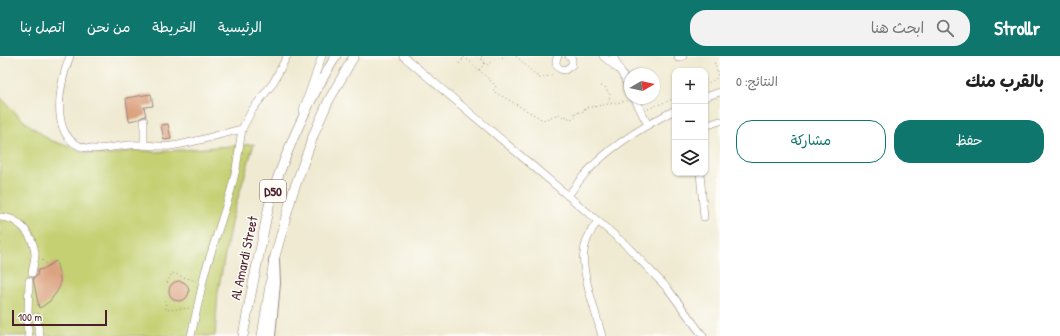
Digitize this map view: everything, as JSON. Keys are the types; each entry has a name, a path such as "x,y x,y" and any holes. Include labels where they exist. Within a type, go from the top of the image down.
{"highway":[{"path":"270,336 275,283 274,260"}],"main road":[{"name":"Al Amardi Street","path":"243,336 258,258 273,192 299,126 314,94 336,56"},
{"name":"D50","path":"262,336 274,260 292,195 312,138 329,100 354,56"}],"street":[{"path":"70,56 63,79 59,110 60,121 64,132 71,141 82,146 92,148 144,145 179,145 242,129"},
{"path":"299,126 322,56"},
{"path":"403,56 626,245 653,272 682,306 703,336"},
{"path":"558,56 556,65 560,69 565,70 570,68 572,62 569,56"},
{"path":"603,56 621,72"},
{"path":"613,56 624,78"},
{"path":"191,336 202,283 231,190 242,129 252,110 273,83 285,57"},
{"path":"708,96 720,92"},
{"path":"637,104 648,125"},
{"path":"568,196 588,171 614,148 648,125 672,112"},
{"path":"144,121 144,145"},
{"path":"708,125 720,121"},
{"path":"700,176 704,217"},
{"path":"0,216 13,220 20,225 31,240 35,255 32,273"},
{"path":"598,221 586,242 583,258 585,274 602,336"},
{"path":"29,280 29,308 27,325 29,336"},
{"path":"36,317 40,336"}],"path":[{"path":"459,56 463,60"},
{"path":"482,56 480,58 488,65 494,58 496,60 501,59 504,56"},
{"path":"516,56 539,78 551,76 560,69"},
{"path":"459,64 465,57 496,86 493,91 544,120 559,114 568,116 569,119 575,118 574,113 585,111 585,108 624,101"},
{"path":"479,70 485,62"},
{"path":"708,83 716,79 718,76 714,62"},
{"path":"601,86 605,87 610,95 608,104"},
{"path":"641,112 672,99"},
{"path":"35,255 49,266"},
{"path":"167,283 172,273 202,283"},
{"path":"165,300 166,310 196,308"}],"green space":[{"path":"0,97 24,121 50,140 87,153 110,155 136,150 156,152 254,144 232,218 218,291 215,336 0,336"}],"building":[{"path":"151,94 153,106 144,107 146,116 129,121 126,98"},
{"path":"168,124 171,139 164,140 161,125"},
{"path":"56,261 60,277 60,286 50,301 39,308 33,278 37,276 38,270 43,269"},
{"path":"179,281 186,284 189,291 186,298 179,301 172,298 169,291 172,284"}]}
